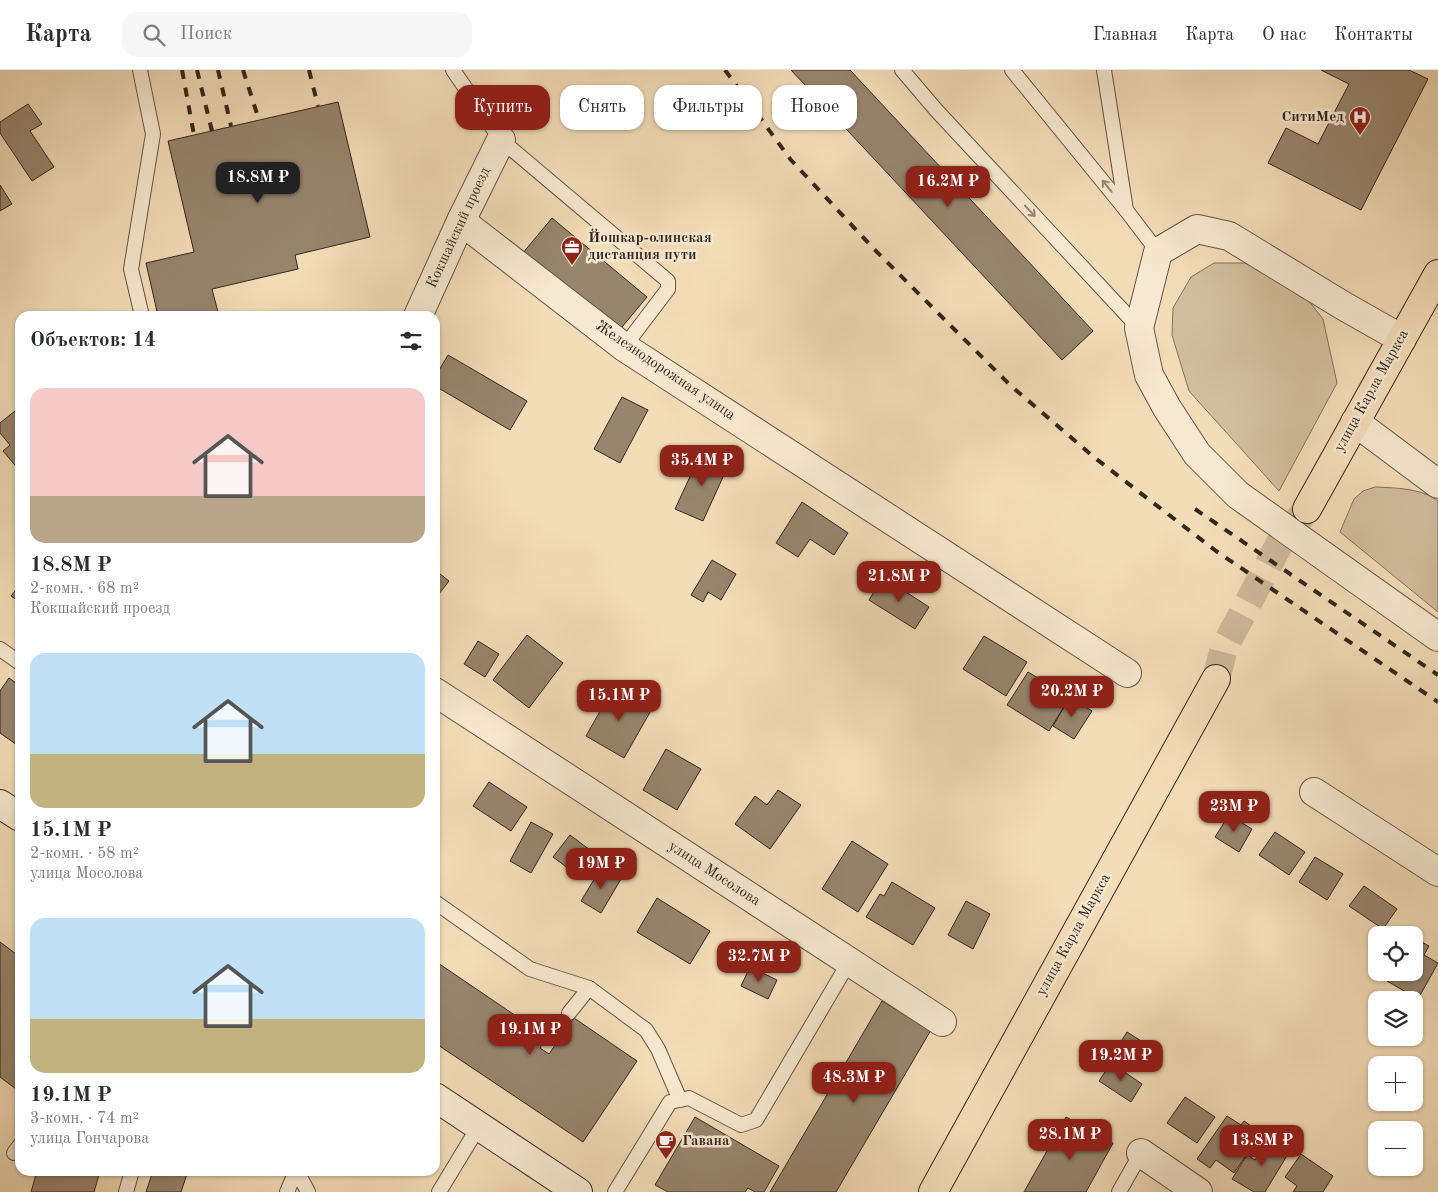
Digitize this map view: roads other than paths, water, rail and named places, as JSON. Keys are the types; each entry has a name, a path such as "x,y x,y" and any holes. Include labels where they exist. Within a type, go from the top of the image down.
{"main road":[{"name":"улица Карла Маркса","path":"1307,509 1438,274"},
{"name":"улица Карла Маркса","path":"933,1192 1216,679"}],"street":[{"name":"Кокшайский проезд","path":"420,311 461,221 501,140"},
{"name":"Железнодорожная улица","path":"461,221 624,347 1127,674"},
{"path":"1402,339 1229,236 1197,229 1158,252 1139,328 1149,375 1167,408 1197,454 1238,495 1438,637"},
{"path":"1355,422 1438,484"},
{"name":"улица Мосолова","path":"440,695 942,1022"},
{"path":"1314,792 1438,872"},
{"path":"0,804 15,814"},
{"path":"440,1100 578,1192"},
{"path":"1140,1153 1198,1192"}],"lane":[{"path":"140,70 153,134 131,269 141,311"},
{"path":"453,70 501,140 668,281 668,288 624,347"},
{"path":"902,70 937,111 1139,328"},
{"path":"1012,70 1158,252"},
{"path":"1104,70 1126,210"},
{"path":"0,649 15,660"},
{"path":"440,906 530,969 589,988 646,1030 658,1049 680,1100"},
{"path":"615,1192 670,1102 690,1098 741,1124 756,1120 850,962"},
{"path":"569,1014 589,988"},
{"path":"440,1192 479,1126"},
{"path":"1119,1192 1140,1153"},
{"path":"126,1192 131,1176"},
{"path":"287,1192 295,1176"},
{"path":"300,1176 308,1192"}],"tunnel":[{"path":"1216,679 1224,648 1281,541 1303,514"}],"railway":[{"path":"182,70 194,135"},
{"path":"197,70 212,131"},
{"path":"218,70 231,126"},
{"path":"243,70 259,120"},
{"path":"309,70 318,106"},
{"path":"725,70 791,160 874,249 1010,385 1095,458 1216,551 1438,702"},
{"path":"1195,509 1438,675"}],"place":[{"name":"СитиМед","path":"1360,136"},
{"name":"Йошкар-олинская дистанция пути","path":"572,266"},
{"name":"Гавана","path":"666,1160"}]}
